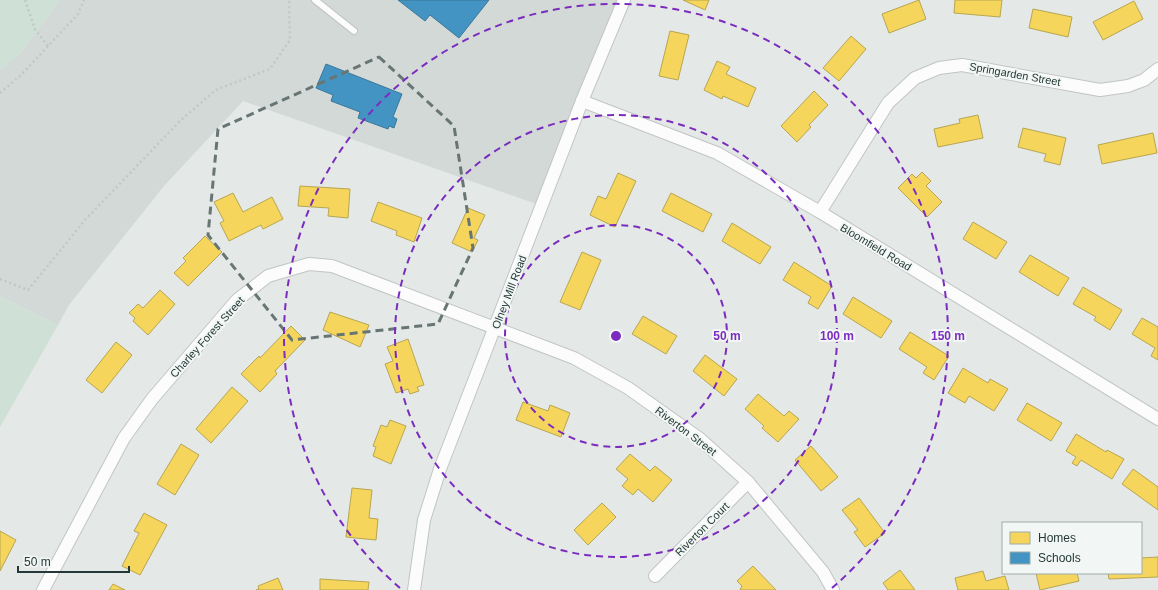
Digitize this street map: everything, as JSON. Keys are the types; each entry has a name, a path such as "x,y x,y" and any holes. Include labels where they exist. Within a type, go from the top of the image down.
{"street":[{"name":"Olney Mill Road","path":"414,590 424,520 440,469 582,101 624,0"},
{"name":"Springarden Street","path":"820,212 888,102 915,78 939,68 962,65 1100,90 1128,86 1144,80 1158,69"},
{"name":"Bloomfield Road","path":"582,101 717,153 820,212 1158,419"},
{"name":"Charley Forest Street","path":"43,590 124,438 152,399 237,300 268,276 309,264 332,266 496,327"},
{"name":"Riverton Street","path":"496,327 574,358 628,388 700,439 748,482 823,572 833,590"},
{"name":"Riverton Court","path":"655,576 748,482"}],"lane":[{"path":"316,0 354,31"}],"path":[{"path":"25,0 35,29 48,46"},
{"path":"0,93 21,75 78,14 84,0"},
{"path":"0,279 28,290 85,220 181,120 216,90 270,69 290,40 289,2 287,0"}],"highlighted area":[{"path":"379,57 454,126 473,248 438,324 292,340 208,235 218,129"}],"shaded area":[{"path":"60,0 624,0 542,206 243,101 164,186 69,305 58,325 0,296 0,70 21,52"}],"green space":[{"path":"0,0 60,0 21,52 0,70"},
{"path":"0,296 58,325 0,427"}],"building: Homes":[{"path":"683,0 709,0 705,10"},
{"path":"919,0 926,19 889,33 882,14"},
{"path":"955,0 1002,0 1000,17 954,13"},
{"path":"1134,1 1143,19 1103,40 1093,22"},
{"path":"1033,9 1072,17 1068,37 1029,28"},
{"path":"670,31 689,35 678,80 659,76"},
{"path":"851,36 866,49 839,81 823,68"},
{"path":"717,61 730,67 726,74 756,88 748,107 723,96 722,99 704,90"},
{"path":"814,91 828,105 809,125 811,127 797,142 781,126"},
{"path":"978,115 983,138 938,147 934,129 960,123 959,119"},
{"path":"1023,128 1066,138 1060,165 1044,161 1046,154 1018,147"},
{"path":"1153,133 1157,153 1102,164 1098,145"},
{"path":"922,172 931,181 926,186 942,202 927,217 898,188 912,174 916,178"},
{"path":"618,173 636,181 615,227 590,215 598,196 606,199"},
{"path":"300,186 350,189 348,218 328,216 329,208 298,206"},
{"path":"233,193 243,212 272,197 283,219 263,229 261,225 229,241 220,223 224,221 214,202"},
{"path":"671,193 712,214 703,232 662,211"},
{"path":"378,202 422,218 414,242 396,235 397,231 371,221"},
{"path":"468,208 485,215 474,238 478,240 472,252 452,243"},
{"path":"973,222 1007,242 996,259 963,239"},
{"path":"732,223 771,247 760,264 722,241"},
{"path":"205,236 222,252 188,286 174,273 186,261 183,258"},
{"path":"582,252 601,260 580,310 560,302"},
{"path":"1030,255 1069,278 1058,296 1019,272"},
{"path":"794,262 832,286 818,309 808,303 811,297 783,280"},
{"path":"1083,287 1122,310 1110,330 1094,320 1096,317 1073,304"},
{"path":"160,290 175,304 148,335 133,321 135,318 129,313 138,304 143,308"},
{"path":"853,297 892,321 881,338 843,314"},
{"path":"330,312 369,325 360,347 323,330"},
{"path":"643,316 677,336 666,354 632,334"},
{"path":"1142,318 1158,327 1158,360 1151,356 1155,348 1132,334"},
{"path":"291,326 305,340 275,371 277,374 260,392 241,374 259,356 260,358"},
{"path":"910,332 949,356 934,380 923,373 927,367 899,349"},
{"path":"408,339 424,385 417,387 419,391 410,394 408,389 396,393 385,364 393,361 387,347"},
{"path":"116,342 132,355 102,393 86,380"},
{"path":"705,355 737,379 724,396 693,371"},
{"path":"963,368 988,383 990,379 1008,389 994,411 969,396 965,403 948,393"},
{"path":"232,387 248,401 211,443 196,429"},
{"path":"758,394 784,416 789,411 799,419 778,442 762,428 764,426 745,409"},
{"path":"523,402 548,411 550,405 570,413 561,437 516,420"},
{"path":"1027,403 1062,423 1051,441 1017,420"},
{"path":"390,420 406,426 391,464 373,456 376,447 373,446 381,425 387,427"},
{"path":"1076,434 1106,452 1107,450 1124,459 1112,479 1081,460 1077,466 1072,463 1076,457 1066,451"},
{"path":"181,444 199,455 175,495 157,484"},
{"path":"811,446 838,477 821,491 795,460"},
{"path":"630,454 650,471 655,466 672,480 653,502 638,489 633,495 622,486 628,479 616,469"},
{"path":"1133,469 1158,487 1158,510 1122,484"},
{"path":"352,488 372,490 369,518 378,519 376,540 346,537"},
{"path":"859,498 885,533 865,547 854,532 858,530 842,510"},
{"path":"602,503 616,517 588,545 574,530"},
{"path":"144,513 167,525 140,575 122,566 139,533 134,531"},
{"path":"0,531 16,540 0,571"},
{"path":"1158,557 1158,577 1109,579 1108,574 1142,574 1142,558"},
{"path":"753,566 776,590 740,590 742,586 737,581"},
{"path":"900,570 915,590 888,590 883,583"},
{"path":"983,571 986,581 1005,576 1009,590 958,590 955,578"},
{"path":"1036,574 1077,574 1079,581 1040,590"},
{"path":"278,578 283,590 256,590 259,589 258,586"},
{"path":"320,579 369,582 368,590 320,590"},
{"path":"113,584 125,590 109,590"}],"building: Schools":[{"path":"398,0 489,0 459,38 430,15 425,21"},
{"path":"326,64 402,94 393,117 397,119 394,128 389,126 388,129 358,118 360,112 331,101 333,95 316,88"}]}
